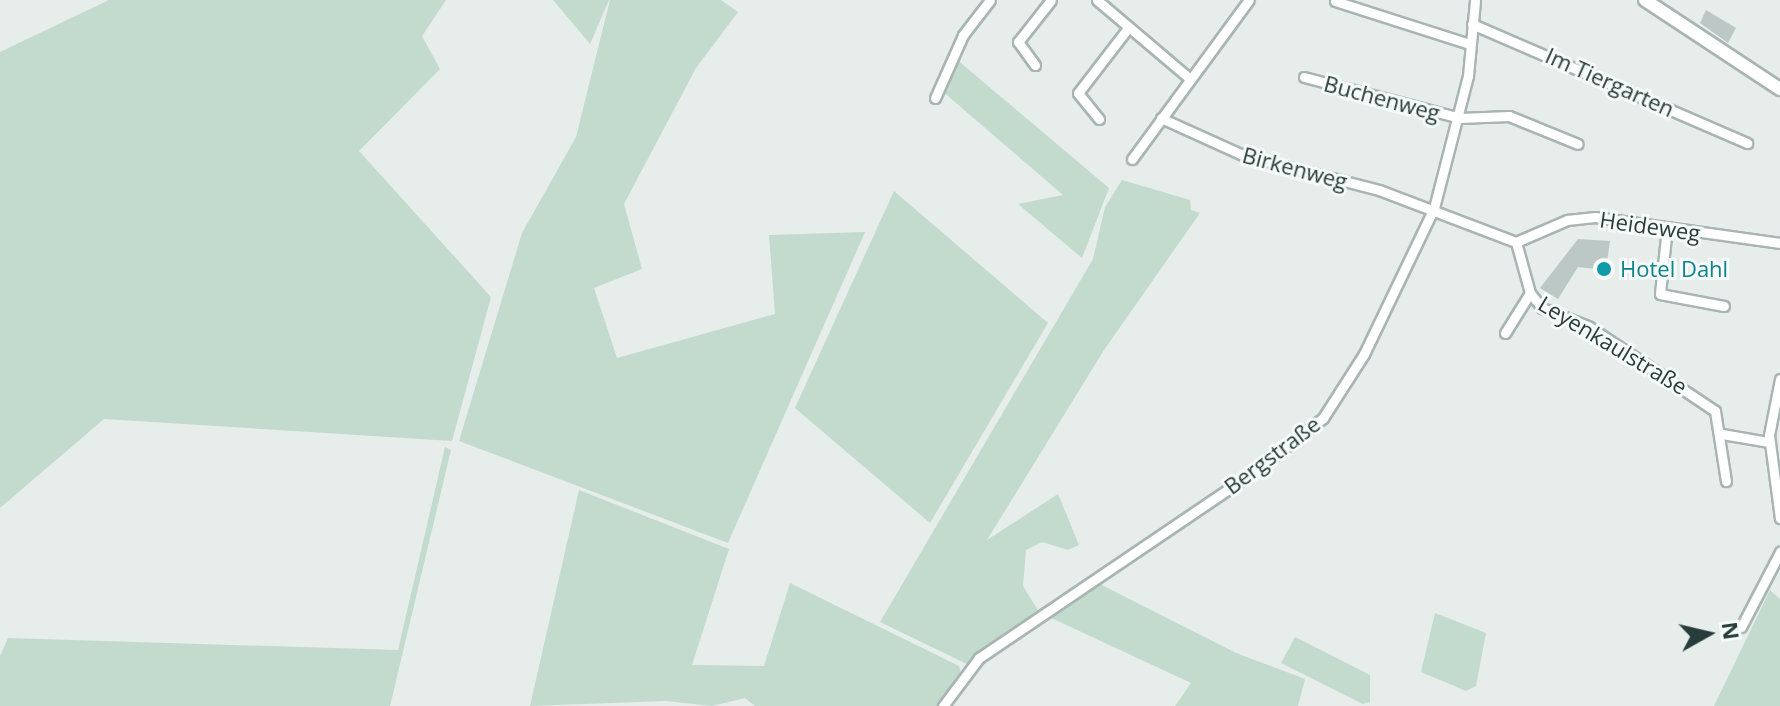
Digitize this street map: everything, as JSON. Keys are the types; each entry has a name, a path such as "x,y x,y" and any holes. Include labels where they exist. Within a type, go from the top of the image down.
{"main road":[{"path":"1645,0 1780,89"}],"street":[{"path":"935,98 963,35 990,0"},
{"path":"1035,65 1018,42 1051,0"},
{"path":"1097,0 1190,79"},
{"path":"1132,159 1249,0"},
{"name":"Bergstraße","path":"943,706 979,658 1255,471 1323,418 1364,354 1434,208 1460,118 1475,0"},
{"path":"1335,1 1470,44"},
{"name":"Im Tiergarten","path":"1472,24 1747,143"},
{"path":"1099,119 1078,93 1128,28"},
{"name":"Buchenweg","path":"1304,77 1460,118 1509,116 1578,144"},
{"name":"Birkenweg","path":"1161,118 1243,155 1434,208"},
{"path":"1434,208 1516,242"},
{"name":"Heideweg","path":"1516,242 1567,220 1595,217 1780,243"},
{"path":"1667,227 1660,294 1724,306"},
{"name":"Leyenkaulstraße","path":"1516,242 1530,293 1547,311 1588,326 1707,403 1722,434 1726,481"},
{"name":"Leyenkaulstraße","path":"1505,333 1530,293"},
{"path":"1780,379 1773,437 1780,518"},
{"path":"1722,434 1773,437"},
{"path":"1741,627 1780,552"}],"green space":[{"path":"109,0 446,0 422,36 440,69 359,151 491,297 452,441 104,419 0,508 0,52"},
{"path":"553,0 609,0 590,44"},
{"path":"610,0 721,0 738,12 696,68 624,204 642,269 594,288 617,358 775,314 769,235 865,232 728,543 459,441 522,233 576,137"},
{"path":"955,58 1109,188 1082,258 1018,204 1063,195 941,90"},
{"path":"1122,180 1190,200 1191,210 1200,213 1104,350 987,540 1058,494 1079,545 1068,550 1042,542 1026,550 1023,586 1039,612 967,664 880,622 1093,259 1105,207"},
{"path":"894,191 1048,323 930,523 795,408"},
{"path":"445,447 451,450 390,706 0,706 0,656 8,638 398,650"},
{"path":"579,490 729,549 692,665 764,666 790,583 959,666 961,674 939,706 755,706 745,698 712,706 666,701 530,706"},
{"path":"1096,582 1236,653 1305,679 1298,706 1175,706 1191,683 1047,616"},
{"path":"1770,590 1780,599 1780,706 1714,706"},
{"path":"1435,613 1486,633 1476,686 1466,691 1421,672"},
{"path":"1295,637 1370,675 1370,702 1363,704 1281,663"}],"building":[{"path":"1706,10 1736,28 1728,43 1700,23"},
{"name":"Hotel Dahl","path":"1578,239 1610,241 1606,270 1578,267 1558,299 1540,288"}],"place":[{"name":"Hotel Dahl","path":"1604,269"}]}
